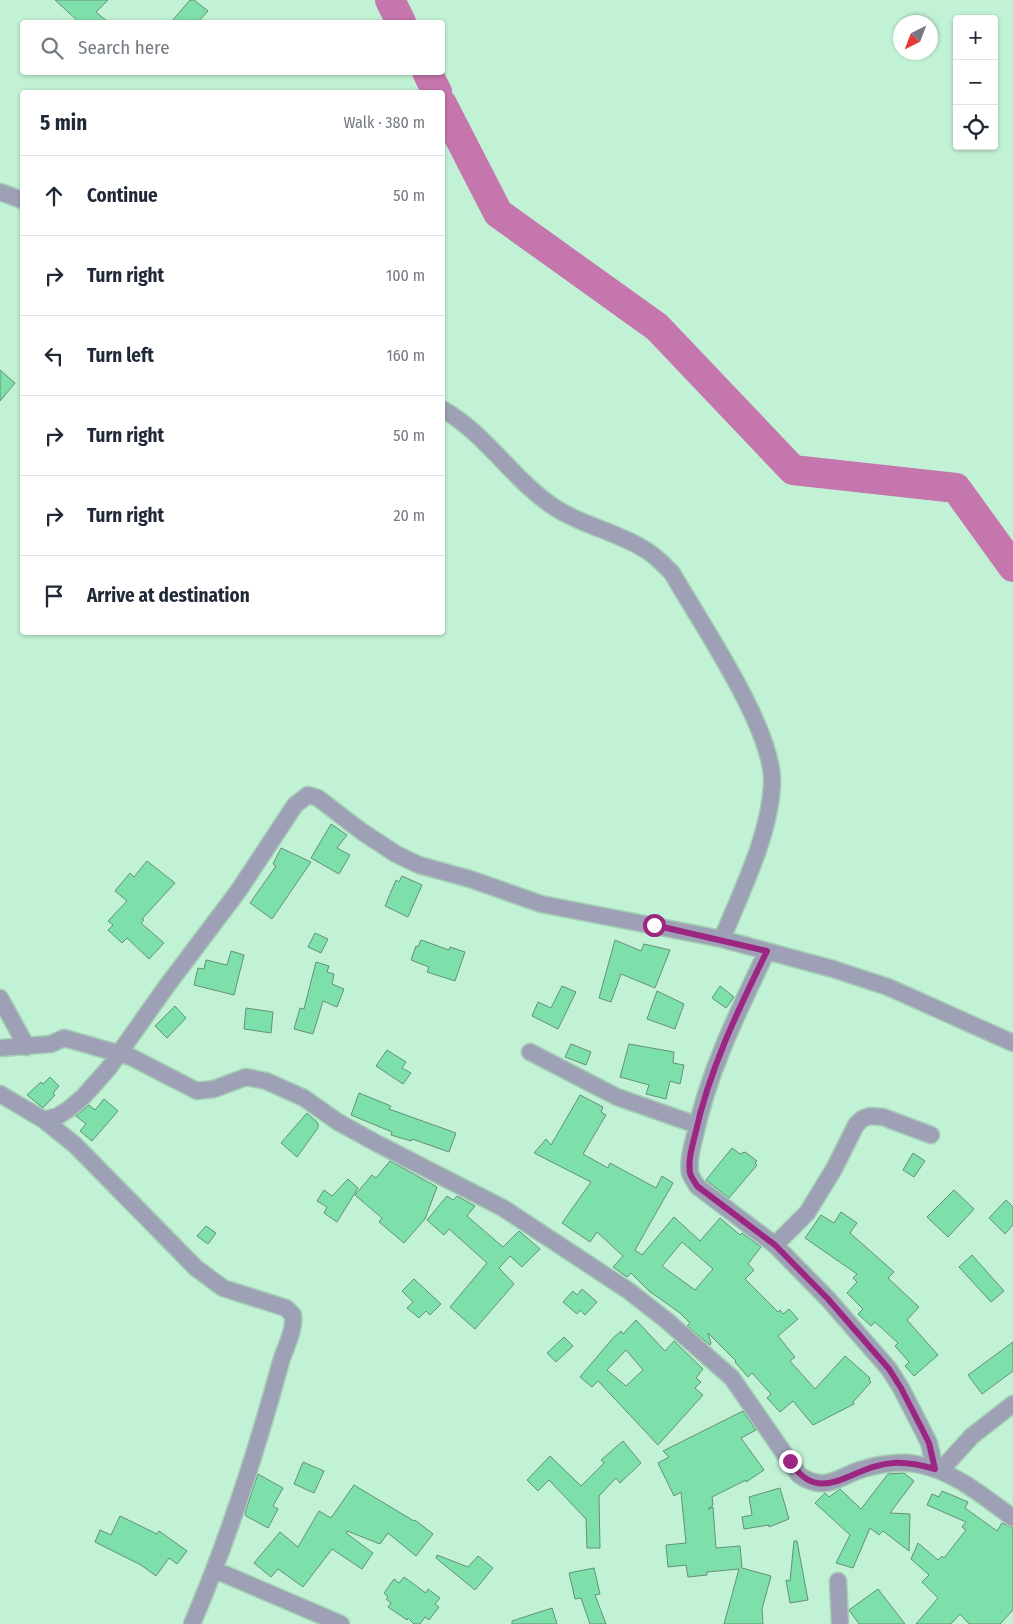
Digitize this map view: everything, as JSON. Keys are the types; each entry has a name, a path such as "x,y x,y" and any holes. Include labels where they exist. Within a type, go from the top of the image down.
{"street":[{"path":"0,192 20,199"},
{"path":"445,411 481,439 524,482 556,508 586,525 642,547 658,558 672,573 745,699 764,741 772,784 766,821 752,864 722,939"},
{"path":"44,1120 58,1116 83,1097 120,1053 239,890 295,805 308,795 318,798 361,832 396,854 419,865 470,879 541,904 722,939 888,986 1013,1043"},
{"path":"767,951 728,1032 697,1125 690,1157 690,1174 697,1186 775,1245 828,1299 889,1369 901,1388 929,1443 937,1470"},
{"path":"0,998 27,1047"},
{"path":"0,1048 51,1044 64,1038 120,1053 146,1063 197,1091 214,1089 246,1077 266,1081 304,1098 338,1122 503,1208 629,1291 732,1378 799,1475 810,1483 822,1485 861,1470 892,1463 917,1464 937,1470 960,1481 1013,1518"},
{"path":"530,1052 617,1097 697,1125"},
{"path":"0,1094 44,1120 75,1145 196,1268 224,1288 286,1308 294,1315 294,1325 284,1348 252,1462 215,1570 192,1624"},
{"path":"775,1245 812,1206 856,1125 862,1119 883,1116 931,1135"},
{"path":"937,1470 972,1436 1013,1404"},
{"path":"215,1570 341,1624"},
{"path":"838,1581 840,1624"}],"building":[{"path":"55,0 108,0 96,12 106,20 77,20"},
{"path":"190,0 194,0 208,11 200,20 173,20"},
{"path":"0,370 15,383 0,401"},
{"path":"331,824 347,835 337,848 350,855 339,874 311,858"},
{"path":"281,848 311,862 272,919 250,903 276,866 273,864"},
{"path":"147,861 175,883 142,919 144,920 141,923 164,943 149,959 127,938 122,943 108,930 113,925 108,921 127,901 115,891 130,873 134,877"},
{"path":"402,876 422,885 408,917 385,906 396,880 399,882"},
{"path":"315,933 328,939 321,953 308,947"},
{"path":"421,940 449,950 450,947 465,952 455,981 427,972 429,967 411,960 416,946 418,947"},
{"path":"615,940 641,951 644,944 670,950 655,988 621,974 611,1002 599,998"},
{"path":"231,951 244,955 234,995 194,985 198,968 204,969 206,960 227,965"},
{"path":"316,962 329,966 327,972 334,974 332,984 344,989 337,1007 323,1001 313,1034 294,1029 300,1008 304,1009"},
{"path":"562,986 576,992 558,1029 532,1016 538,1002 551,1008"},
{"path":"720,986 734,997 726,1008 712,998"},
{"path":"657,991 684,1004 675,1029 647,1019"},
{"path":"175,1006 186,1018 167,1038 155,1026"},
{"path":"246,1008 273,1012 271,1033 244,1029"},
{"path":"571,1044 591,1052 586,1065 565,1057"},
{"path":"629,1044 674,1052 673,1063 684,1065 680,1084 670,1081 666,1099 646,1094 649,1085 620,1077"},
{"path":"387,1050 406,1062 402,1068 411,1073 403,1084 376,1066"},
{"path":"50,1077 59,1086 53,1093 55,1095 43,1108 27,1095 41,1082 43,1084"},
{"path":"359,1093 391,1106 389,1109 456,1133 449,1152 412,1139 411,1141 391,1135 392,1132 351,1115"},
{"path":"580,1095 603,1107 601,1112 606,1115 583,1154 608,1168 610,1163 656,1188 662,1176 673,1183 635,1250 642,1255 674,1217 700,1241 720,1218 740,1235 742,1233 761,1247 748,1264 754,1270 745,1279 778,1312 780,1310 783,1314 789,1309 798,1319 778,1336 795,1357 790,1361 815,1389 845,1356 870,1378 871,1382 853,1402 854,1404 813,1425 793,1401 780,1412 767,1398 771,1394 752,1373 748,1377 736,1361 708,1333 710,1345 687,1326 690,1323 680,1313 649,1291 631,1273 627,1277 613,1267 623,1256 597,1232 590,1242 562,1223 591,1182 534,1153 546,1139 551,1145","holes":["682,1242 713,1269 695,1290 662,1266"]},
{"path":"104,1099 118,1111 92,1141 80,1131 86,1124 76,1116 89,1105 95,1110"},
{"path":"307,1113 318,1123 318,1128 297,1157 281,1143"},
{"path":"732,1148 740,1154 745,1152 757,1161 755,1163 757,1165 729,1198 706,1180"},
{"path":"913,1153 925,1161 914,1177 903,1170"},
{"path":"390,1161 437,1187 425,1219 404,1243 379,1222 382,1218 355,1195 372,1175 376,1178"},
{"path":"348,1179 358,1188 337,1222 324,1213 327,1207 317,1201 324,1190 332,1196"},
{"path":"954,1190 974,1209 948,1237 927,1217"},
{"path":"447,1196 453,1200 457,1196 475,1206 467,1216 503,1247 519,1231 540,1249 522,1267 510,1256 499,1268 514,1284 475,1329 450,1307 487,1263 449,1229 444,1235 427,1220"},
{"path":"1006,1200 1013,1207 1013,1225 1005,1234 989,1218"},
{"path":"841,1212 857,1223 850,1233 894,1272 888,1278 919,1307 907,1320 938,1355 914,1376 905,1366 909,1362 895,1346 898,1343 875,1322 871,1326 858,1314 863,1309 847,1293 857,1282 853,1278 857,1274 805,1238 821,1215 834,1223"},
{"path":"206,1226 216,1233 208,1244 197,1236"},
{"path":"972,1255 1004,1291 991,1302 959,1267"},
{"path":"414,1279 441,1304 430,1315 426,1311 419,1318 407,1308 413,1302 402,1291"},
{"path":"582,1289 597,1302 585,1315 580,1310 577,1314 563,1302 573,1291 577,1295"},
{"path":"636,1320 665,1351 674,1341 703,1369 696,1378 701,1382 695,1388 703,1395 658,1445 598,1381 592,1387 580,1377 613,1338 621,1331 623,1334","holes":["626,1350 643,1370 626,1386 607,1370"]},
{"path":"564,1337 573,1346 556,1362 547,1353"},
{"path":"1013,1342 1013,1371 982,1394 968,1375"},
{"path":"743,1411 756,1430 741,1438 764,1470 746,1482 746,1480 712,1497 713,1505 708,1509 713,1507 716,1548 740,1546 742,1568 771,1576 762,1609 763,1624 724,1624 739,1569 707,1572 707,1575 688,1577 686,1565 668,1567 666,1545 686,1543 681,1492 674,1496 658,1463 669,1457 663,1451"},
{"path":"623,1441 641,1463 620,1483 616,1478 599,1496 600,1548 587,1548 586,1519 549,1480 538,1491 527,1480 550,1456 581,1486 604,1463 601,1460"},
{"path":"303,1462 324,1471 314,1493 294,1484"},
{"path":"904,1473 914,1481 890,1513 910,1514 909,1551 883,1531 879,1535 870,1528 853,1568 836,1563 850,1535 815,1503 825,1493 829,1497 840,1489 861,1509 888,1474"},
{"path":"258,1474 283,1488 273,1506 278,1509 268,1528 246,1516 245,1513"},
{"path":"354,1485 415,1520 433,1534 416,1556 388,1533 380,1544 347,1531 346,1533 373,1553 362,1569 332,1549 303,1587 278,1569 271,1577 254,1563 280,1532 298,1547 319,1511 331,1518"},
{"path":"780,1488 789,1519 769,1527 769,1525 744,1529 742,1517 752,1515 749,1497"},
{"path":"942,1491 968,1502 965,1508 997,1531 1002,1523 1013,1528 1013,1610 1000,1624 969,1624 960,1614 951,1624 916,1624 938,1598 922,1582 929,1575 911,1559 918,1543 938,1560 942,1556 944,1558 966,1530 962,1527 966,1522 927,1505 932,1494 939,1497"},
{"path":"120,1516 157,1534 159,1531 187,1551 177,1564 169,1558 156,1576 141,1565 95,1542 100,1530 111,1535"},
{"path":"794,1541 797,1541 808,1600 790,1603 786,1580 790,1581"},
{"path":"437,1555 468,1567 478,1556 493,1568 475,1590 436,1558"},
{"path":"594,1568 600,1594 595,1595 606,1624 590,1624 581,1598 575,1599 569,1573"},
{"path":"404,1577 426,1593 428,1589 440,1598 435,1604 439,1607 429,1620 425,1617 420,1624 414,1624 408,1618 407,1620 388,1607 391,1603 386,1599 388,1597 384,1593 394,1579 399,1583"},
{"path":"878,1589 905,1624 859,1624 849,1610"},
{"path":"552,1608 557,1624 512,1624 512,1621"}],"waterway":[{"path":"390,0 400,20"},
{"path":"428,75 436,90"},
{"path":"445,110 498,213 657,327 793,470 956,488 1013,567"}],"route":[{"path":"654,925 722,939 767,951 728,1032 716,1064 697,1125 690,1157 690,1174 697,1186 775,1245 846,1318 860,1337 889,1369 901,1388 929,1443 935,1469 917,1464 892,1463 861,1470 822,1485 810,1483 799,1475 790,1461"}]}
